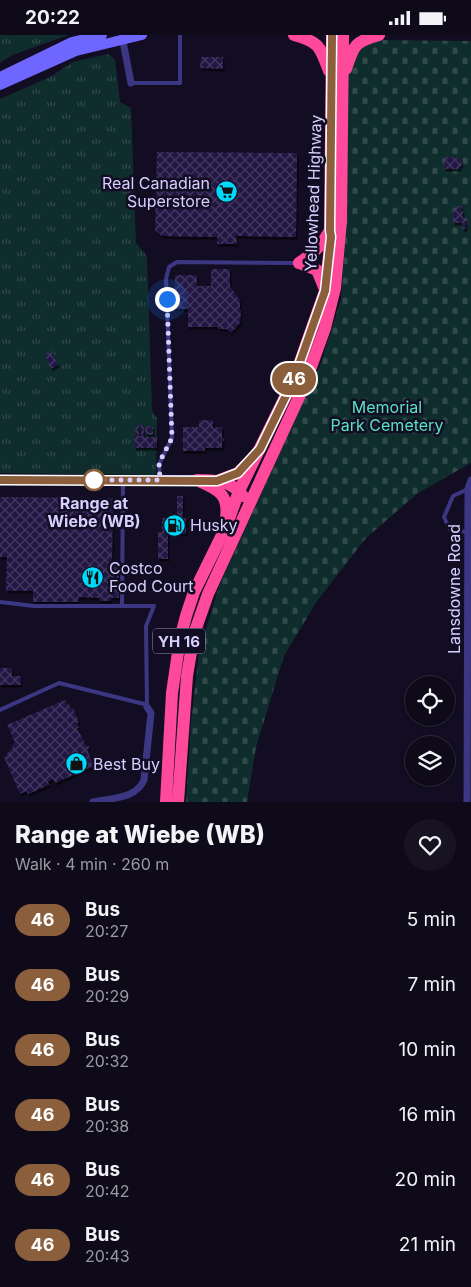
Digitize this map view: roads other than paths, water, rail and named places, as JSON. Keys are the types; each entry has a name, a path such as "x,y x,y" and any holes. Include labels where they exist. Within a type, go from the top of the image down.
{"highway":[{"path":"294,35 311,40 322,50 337,79"},
{"name":"Yellowhead Highway","path":"178,802 187,676 194,634 208,594 305,383 325,328 335,288 341,221 337,79 332,35"},
{"name":"Yellowhead Highway","path":"166,802 172,693 180,639 194,592 226,527 239,491 294,379 325,291 331,237 337,79 343,35"},
{"path":"337,79 356,45 363,39 379,35"},
{"path":"299,263 314,253 323,243 330,230"},
{"path":"299,263 316,270 325,291"},
{"path":"217,481 238,473 260,449"},
{"path":"197,480 224,481 233,485 246,501 245,513"},
{"path":"197,480 215,488 225,498 227,510 226,527"}],"main road":[{"path":"0,77 72,42 102,35"},
{"path":"0,85 76,51 122,37 142,35"},
{"path":"0,480 197,480"}],"street":[{"path":"122,37 130,83"},
{"name":"Lansdowne Road","path":"467,802 470,553 468,489 471,480"},
{"path":"93,802 132,794 142,785 151,713 148,707"}],"lane":[{"path":"130,83 180,83 180,35"},
{"path":"160,480 159,463 172,438 166,279 169,267 177,262 299,263"},
{"path":"122,606 123,480"},
{"path":"468,489 453,496 444,517 450,530 468,532"},
{"path":"0,602 34,606 154,606 146,626 148,707"},
{"path":"0,710 59,683 144,704 148,707"}],"place":[{"name":"Real Canadian Superstore","path":"226,192"},
{"name":"Range at Wiebe (WB)","path":"94,480"},
{"name":"Husky","path":"174,525"},
{"name":"Costco Food Court","path":"93,577"},
{"name":"Best Buy","path":"77,764"}],"park label":[{"name":"Memorial Park Cemetery","path":"387,416"}]}
